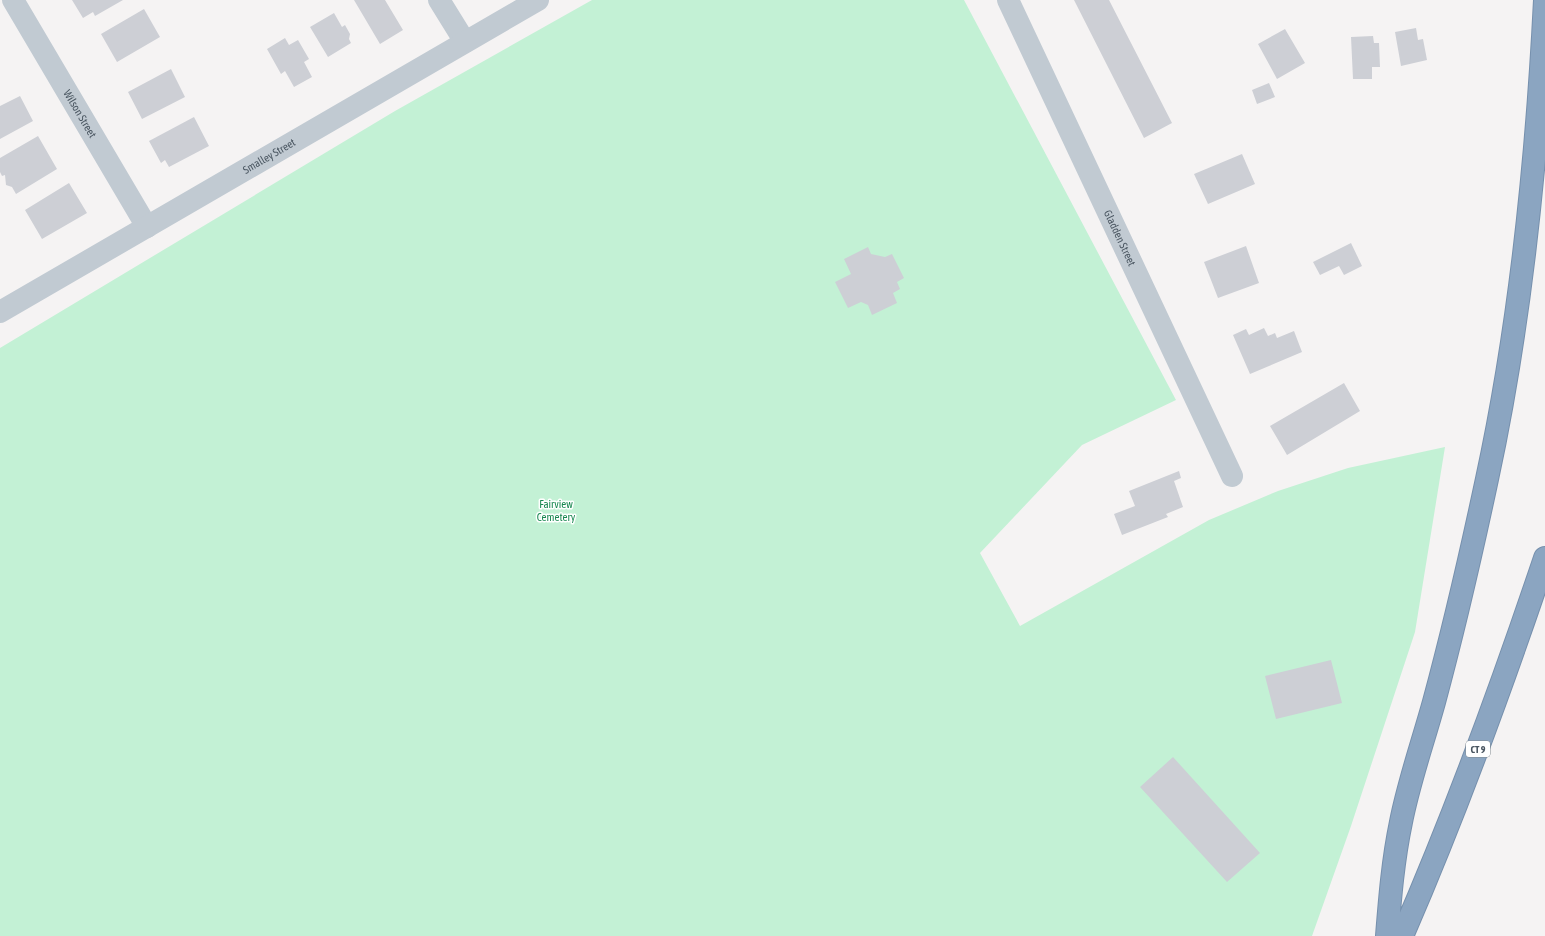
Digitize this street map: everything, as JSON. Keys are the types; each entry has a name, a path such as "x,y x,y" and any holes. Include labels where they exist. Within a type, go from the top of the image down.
{"highway":[{"path":"1387,936 1395,858 1404,804 1433,706 1452,634 1488,478 1502,405 1515,325 1535,158 1541,84 1545,0"},
{"name":"CT 9","path":"1402,936 1437,855 1492,713 1545,558"}],"street":[{"name":"Wilson Street","path":"13,0 147,227"},
{"path":"439,0 465,42"},
{"name":"Smalley Street","path":"0,312 538,0"},
{"name":"Gladden Street","path":"1008,0 1232,476"}],"green space":[{"name":"Fairview Cemetery","path":"592,0 964,0 1176,400 1082,445 980,553 1020,626 1209,520 1278,491 1348,468 1445,447 1415,632 1351,826 1312,936 0,936 0,348 395,111"}],"building":[{"path":"72,0 123,0 95,16 93,12 83,18"},
{"path":"354,0 385,0 403,30 380,44"},
{"path":"1074,0 1109,0 1172,123 1144,138"},
{"path":"144,9 160,37 117,62 101,34"},
{"path":"334,13 342,27 345,25 350,34 349,39 351,43 328,57 310,27"},
{"path":"1416,28 1418,40 1423,39 1427,60 1401,66 1395,32"},
{"path":"1285,29 1305,63 1277,79 1258,44"},
{"path":"1373,36 1374,43 1379,43 1380,67 1372,67 1372,79 1353,79 1351,37"},
{"path":"285,38 289,45 298,40 309,59 304,62 312,77 294,87 285,71 281,74 267,49"},
{"path":"171,69 185,97 142,119 128,92"},
{"path":"1269,83 1275,97 1257,104 1252,90"},
{"path":"20,96 33,121 0,139 0,106"},
{"path":"194,117 209,146 169,167 165,160 161,163 149,141"},
{"path":"38,136 57,169 16,194 12,187 6,185 5,175 2,176 0,172 0,158"},
{"path":"1242,154 1255,184 1208,204 1194,174"},
{"path":"69,183 87,213 42,239 25,210"},
{"path":"1351,243 1362,266 1344,275 1339,266 1320,275 1313,262"},
{"path":"1246,246 1259,283 1218,298 1204,262"},
{"path":"868,247 871,254 885,257 892,254 904,278 897,282 900,289 893,293 897,303 872,315 868,305 861,302 848,308 835,282 851,274 844,259"},
{"path":"1264,328 1268,336 1275,333 1277,338 1294,331 1302,352 1250,374 1233,335 1246,329 1249,335"},
{"path":"1344,383 1360,411 1287,455 1270,426"},
{"path":"1179,471 1181,478 1174,481 1183,507 1166,514 1168,517 1122,535 1114,514 1135,506 1129,491"},
{"path":"1331,660 1342,703 1276,719 1265,676"},
{"path":"1173,757 1260,853 1227,882 1140,787"}]}
